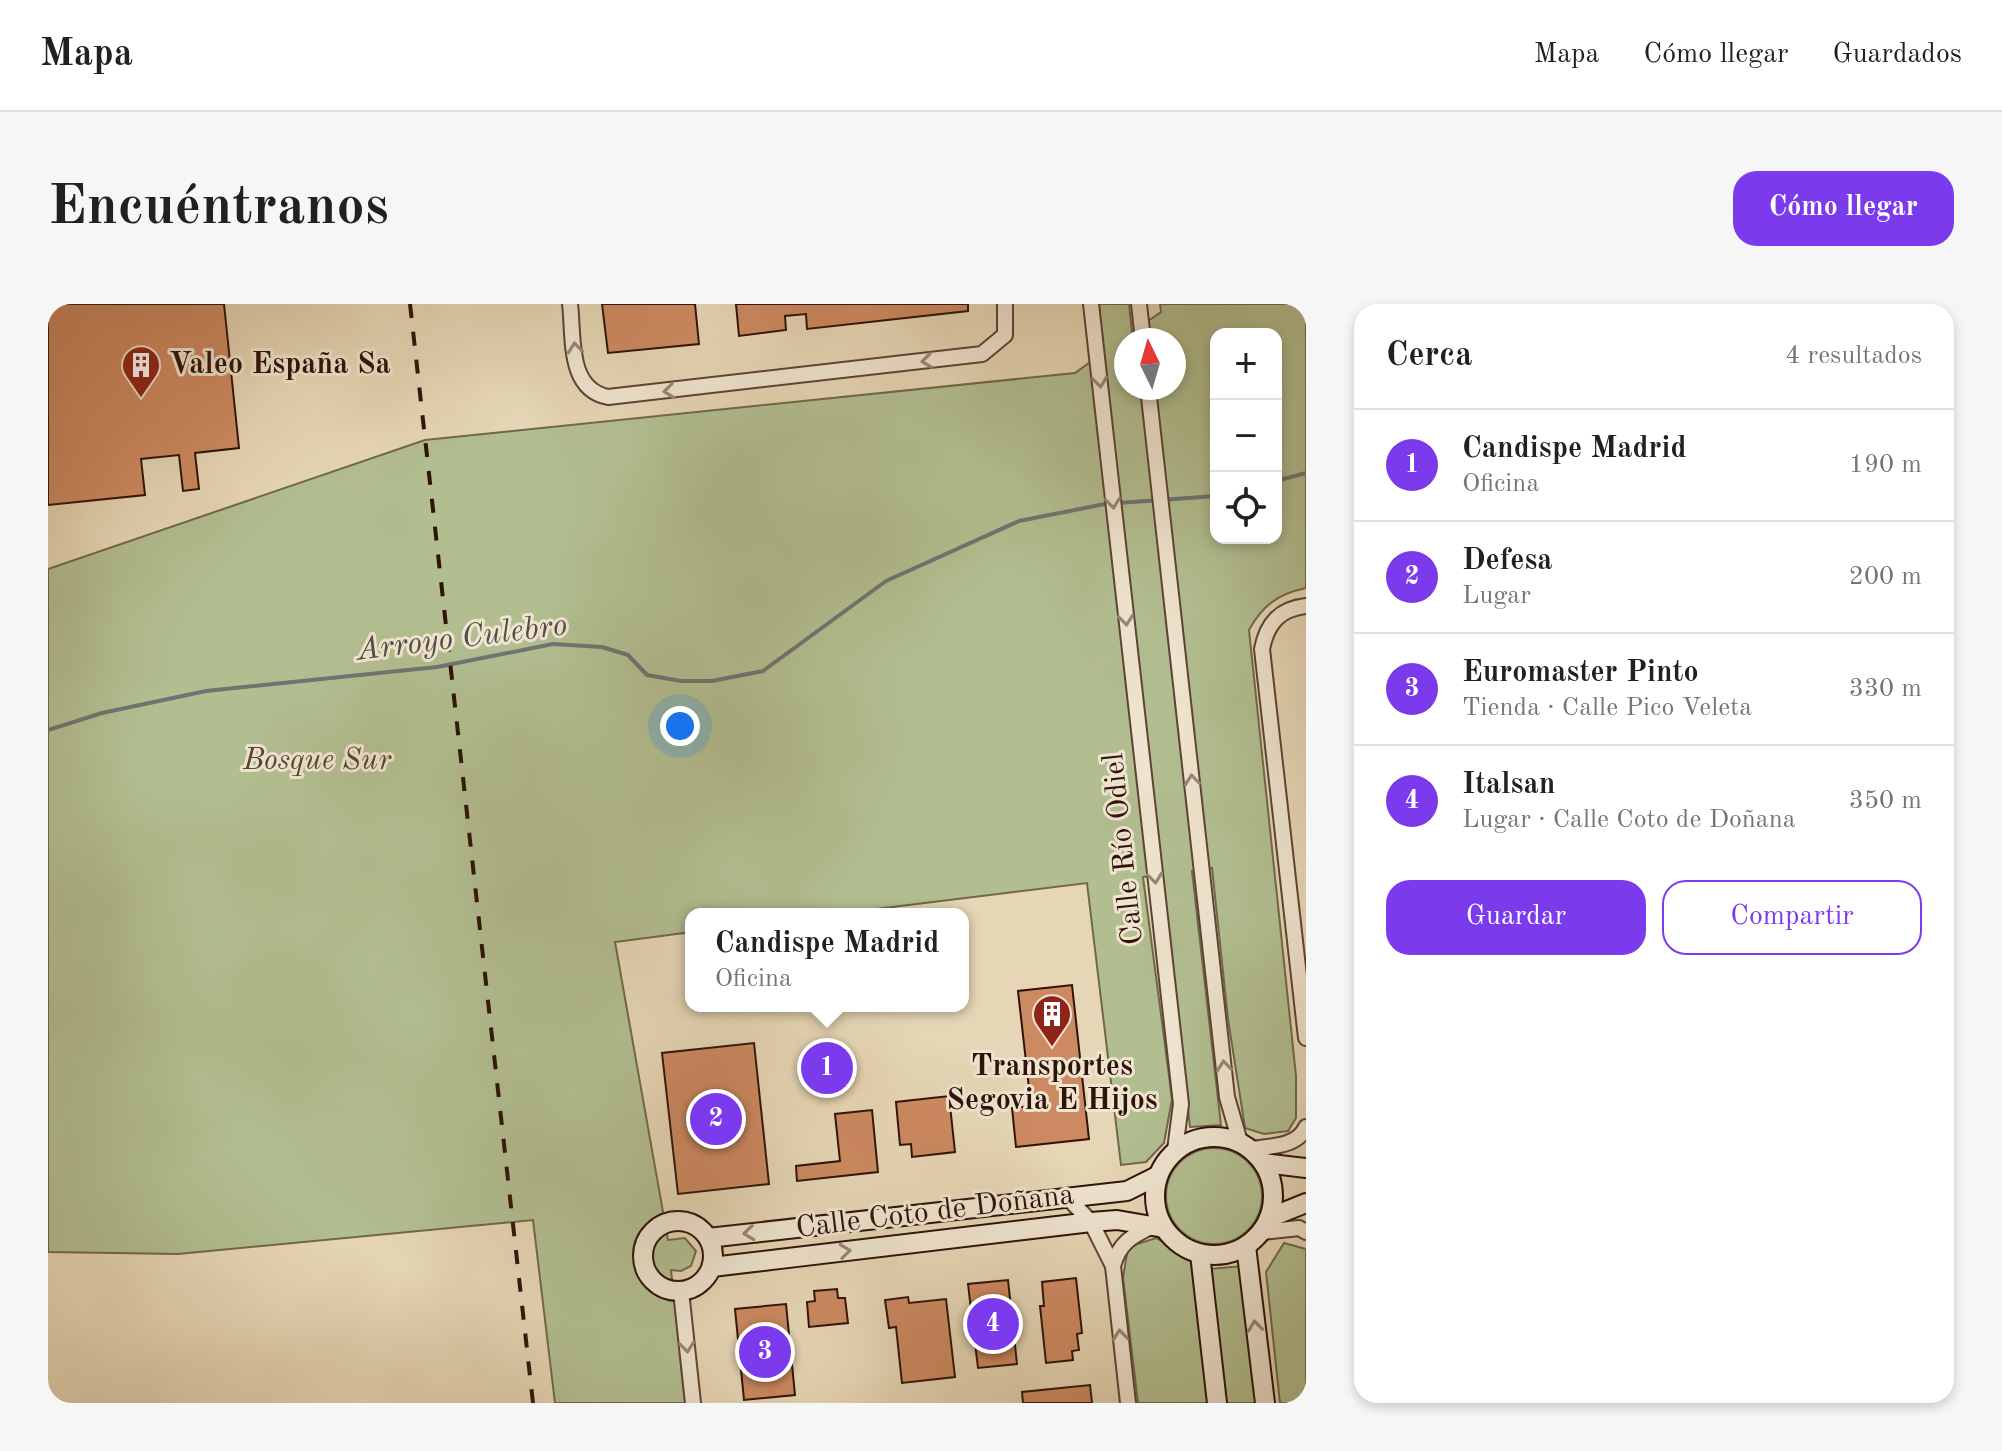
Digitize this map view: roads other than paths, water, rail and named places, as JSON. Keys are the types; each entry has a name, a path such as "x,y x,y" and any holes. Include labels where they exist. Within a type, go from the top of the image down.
{"street":[{"path":"570,304 577,370 587,389 597,395 621,397 982,354 1000,342 1007,327 1005,304"},
{"name":"Calle Río Odiel","path":"1091,304 1181,1104 1175,1150"},
{"path":"1139,304 1142,328"},
{"path":"1149,400 1227,1097 1273,1190 1265,1225"},
{"path":"1306,606 1279,614 1266,629 1262,649 1306,1038"},
{"path":"1252,1151 1285,1144 1302,1134 1306,1127"},
{"path":"1306,1168 1206,1136 1175,1150 1157,1176 1154,1203 1158,1228 1179,1245 1200,1254 1231,1253 1246,1246 1265,1225 1306,1203"},
{"name":"Calle Coto de Doñana","path":"708,1238 1127,1191 1157,1176"},
{"path":"1067,1197 1091,1222 1113,1266 1128,1403"},
{"name":"Calle Coto de Doñana","path":"712,1267 1091,1222 1117,1220 1158,1228"},
{"path":"677,1221 696,1226 708,1238 712,1267 702,1282 681,1291 664,1289 649,1277 643,1257 648,1237 655,1229 677,1221"},
{"path":"1265,1225 1299,1228 1306,1232"},
{"path":"1113,1266 1118,1249 1133,1235 1158,1228"},
{"path":"1246,1246 1265,1403"},
{"path":"1200,1254 1217,1403"},
{"path":"681,1291 693,1403"}],"waterway":[{"name":"Arroyo Culebro","path":"1282,479 1306,473"},
{"name":"Arroyo Culebro","path":"1118,503 1210,496"},
{"name":"Arroyo Culebro","path":"48,730 102,713 206,691 437,667 553,644 602,647 628,655 647,675 681,681 712,681 763,671 886,581 1019,521 1110,503"}],"railway":[{"path":"410,304 533,1403"}],"place":[{"name":"Valeo España Sa","path":"141,399"},
{"name":"Transportes Segovia E Hijos","path":"1052,1048"},
{"name":"Candispe Madrid","path":"827,1068"},
{"name":"Defesa","path":"716,1119"},
{"name":"Italsan","path":"993,1324"},
{"name":"Euromaster Pinto","path":"765,1352"}],"park label":[{"name":"Bosque Sur","path":"317,761"}]}
